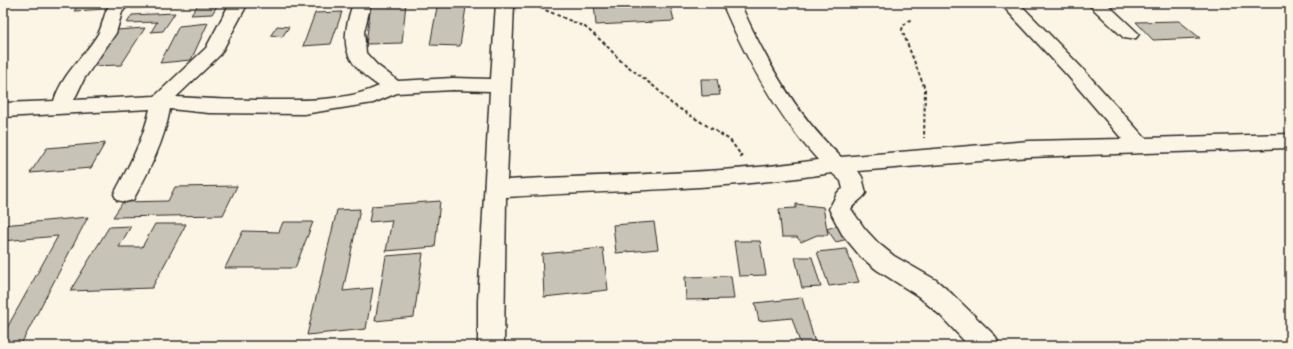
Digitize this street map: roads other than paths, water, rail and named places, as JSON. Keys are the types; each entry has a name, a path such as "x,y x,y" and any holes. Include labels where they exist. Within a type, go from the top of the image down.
{"street":[{"path":"62,108 68,88 108,32 111,13 120,3"},
{"path":"125,194 143,162 156,129 161,102 171,90 213,50 239,3"},
{"path":"362,3 355,33 354,50 360,61 371,72 394,87"},
{"path":"491,346 496,189 505,3"},
{"path":"731,3 748,41 770,81 788,107 834,165 851,178 855,193 846,198 840,209 850,228 859,240 876,256 925,287 948,305 986,346"},
{"path":"1009,3 1074,71 1139,145"},
{"path":"1096,3 1130,34"},
{"path":"3,110 161,102 209,106 304,107 373,97 394,87 453,84 501,85"},
{"path":"496,189 660,182 788,172 834,165 1029,148 1196,145 1290,141"}]}
